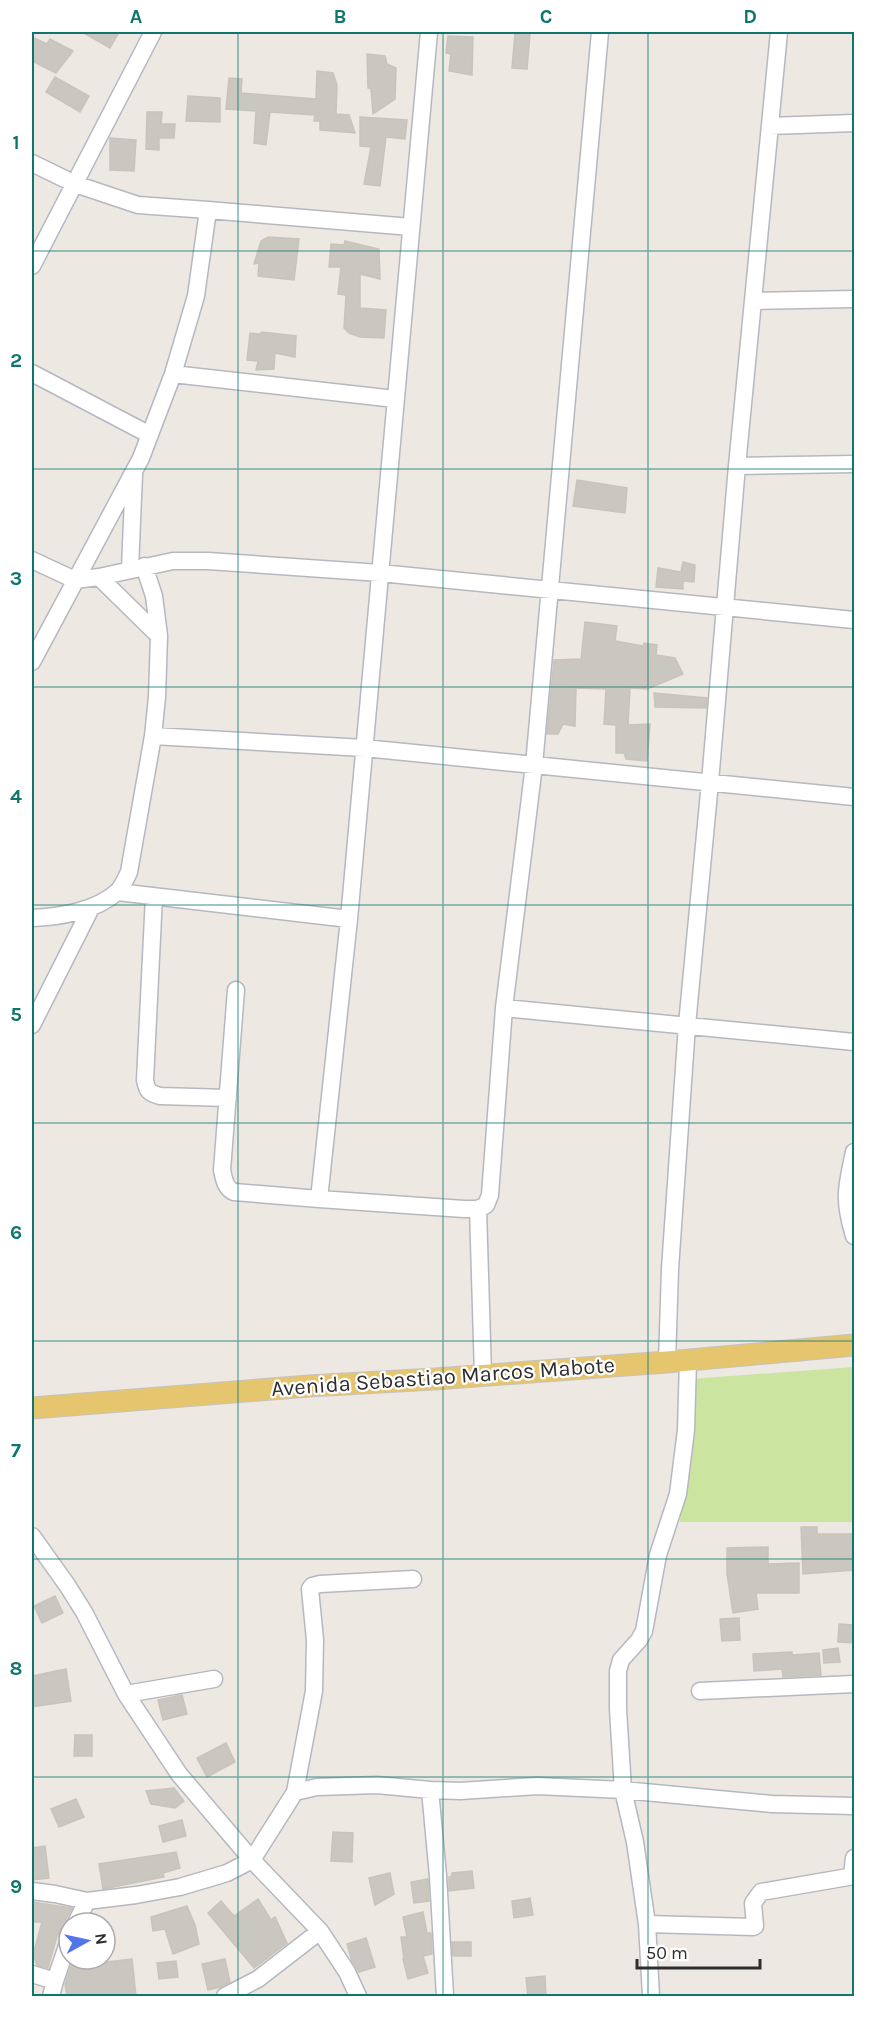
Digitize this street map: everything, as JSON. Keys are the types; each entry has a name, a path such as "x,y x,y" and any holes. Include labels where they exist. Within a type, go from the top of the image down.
{"main road":[{"name":"Avenida Sebastiao Marcos Mabote","path":"32,1408 309,1386 677,1361 855,1345"}],"street":[{"path":"32,266 153,32"},
{"path":"319,1199 349,919 429,32"},
{"path":"236,990 222,1170 228,1189 244,1193 319,1199 478,1209 486,1205 490,1195 504,1008 534,765 600,32"},
{"path":"651,1996 647,1924 635,1842 623,1790 618,1671 621,1660 644,1631 658,1555 678,1494 686,1430 677,1361 670,1269 687,1025 726,607 736,466 779,32"},
{"path":"770,126 855,123"},
{"path":"32,163 75,184 138,205 411,227"},
{"path":"32,662 135,470 150,435 173,374 196,296 208,210"},
{"path":"753,301 855,299"},
{"path":"32,373 150,435"},
{"path":"173,374 395,399"},
{"path":"736,466 855,464"},
{"path":"32,918 67,915 91,908 118,892 129,872 153,736 159,636 154,596 137,568 135,470"},
{"path":"32,560 75,580 173,561 208,561 380,573 855,620"},
{"path":"99,577 159,636"},
{"path":"153,736 364,748 855,797"},
{"path":"118,892 349,919"},
{"path":"154,896 146,1089 151,1094 160,1096 228,1098"},
{"path":"32,1025 91,908"},
{"path":"504,1008 855,1042"},
{"path":"854,1152 846,1194 847,1211 855,1236"},
{"path":"478,1209 483,1375"},
{"path":"32,1536 84,1612 126,1694 178,1774 252,1860 320,1931 347,1972 358,1996"},
{"path":"32,1892 87,1901 136,1895 180,1887 227,1873 252,1860 296,1792 315,1681 315,1640 310,1589 320,1584 413,1579"},
{"path":"126,1694 214,1679"},
{"path":"700,1690 855,1684"},
{"path":"296,1792 317,1787 376,1785 460,1791 537,1786 623,1790 772,1804 855,1806"},
{"path":"430,1790 446,1996"},
{"path":"647,1924 753,1927 756,1920 753,1903 761,1892 853,1876 855,1858"},
{"path":"82,1911 87,1901"},
{"path":"225,1996 258,1979 320,1931"},
{"path":"32,1974 53,1989 59,1971"}],"green space":[{"path":"854,1367 854,1522 680,1522 690,1379"}],"building":[{"path":"82,32 119,32 110,48"},
{"path":"515,33 530,34 527,69 512,68"},
{"path":"448,36 473,37 472,75 449,71 451,54 446,53"},
{"path":"32,37 47,44 50,39 73,51 56,73 32,61"},
{"path":"367,54 385,56 387,64 396,68 395,99 373,114 371,89 368,88"},
{"path":"317,71 333,73 337,85 336,114 349,115 355,133 320,130 320,121 314,121 315,115 270,112 266,145 254,143 256,111 226,109 229,78 242,79 241,93 316,99"},
{"path":"55,77 89,96 80,112 46,92"},
{"path":"188,96 220,98 220,122 186,121"},
{"path":"147,112 162,112 161,124 175,124 174,138 159,138 159,150 146,149"},
{"path":"360,117 407,120 405,139 386,137 380,186 364,184 371,147 360,146"},
{"path":"110,138 136,140 134,171 110,170"},
{"path":"268,237 299,239 294,280 258,276 259,263 254,264 261,241"},
{"path":"345,241 379,249 380,279 360,274 360,308 386,310 384,338 360,337 349,333 344,328 346,295 338,294 341,267 329,267 331,244 344,245"},
{"path":"250,333 296,336 295,357 275,353 274,369 256,370 258,361 247,360"},
{"path":"577,480 627,488 625,513 573,506"},
{"path":"683,562 695,565 694,582 683,581 683,589 656,587 658,568 681,572"},
{"path":"585,622 617,626 615,641 643,646 644,643 657,645 656,655 675,658 683,674 647,689 630,688 628,725 650,724 647,761 626,759 624,753 616,753 616,725 604,724 606,689 576,688 575,726 563,724 558,734 547,734 554,660 581,659"},
{"path":"654,693 707,698 706,708 655,707"},
{"path":"801,1527 817,1527 817,1534 852,1534 852,1548 855,1548 855,1570 803,1574"},
{"path":"768,1547 768,1564 799,1563 799,1593 756,1593 758,1609 733,1613 727,1574 727,1548"},
{"path":"55,1596 63,1613 42,1623 34,1606"},
{"path":"739,1618 740,1640 722,1641 720,1619"},
{"path":"839,1624 855,1625 855,1643 838,1642"},
{"path":"838,1648 840,1662 824,1663 823,1650"},
{"path":"792,1652 792,1655 819,1653 821,1675 783,1677 782,1669 754,1671 753,1654"},
{"path":"66,1669 71,1701 32,1707 32,1676"},
{"path":"182,1695 187,1714 163,1720 158,1700"},
{"path":"75,1735 92,1735 92,1756 74,1756"},
{"path":"226,1743 235,1762 207,1777 197,1758"},
{"path":"174,1788 184,1801 175,1808 151,1804 146,1791"},
{"path":"76,1799 84,1817 59,1827 51,1809"},
{"path":"182,1820 186,1836 163,1842 159,1826"},
{"path":"333,1832 353,1833 352,1862 331,1861"},
{"path":"45,1846 49,1878 32,1880 32,1848"},
{"path":"176,1852 180,1868 163,1873 164,1877 103,1889 99,1864"},
{"path":"472,1871 474,1888 449,1891 449,1877 452,1873"},
{"path":"390,1873 394,1894 375,1905 369,1878"},
{"path":"428,1879 429,1901 414,1903 411,1882"},
{"path":"530,1898 533,1915 514,1918 512,1901"},
{"path":"258,1899 271,1920 275,1917 287,1943 254,1968 208,1913 221,1901 234,1916"},
{"path":"32,1902 72,1908 70,1911 57,1911 57,1936 48,1968 37,1965 33,1955 42,1922 32,1922"},
{"path":"187,1906 195,1925 199,1944 173,1954 165,1929 153,1931 151,1917"},
{"path":"423,1912 427,1933 431,1933 432,1954 423,1956 428,1973 408,1979 401,1937 407,1937 403,1917"},
{"path":"366,1938 375,1967 359,1972 352,1961 347,1944"},
{"path":"452,1942 471,1942 471,1956 453,1956"},
{"path":"132,1959 136,1996 67,1996 65,1984 69,1971 117,1971 117,1961"},
{"path":"225,1959 230,1982 208,1990 202,1964"},
{"path":"176,1961 178,1977 159,1979 157,1963"},
{"path":"545,1976 546,1996 528,1996 526,1978"}]}
